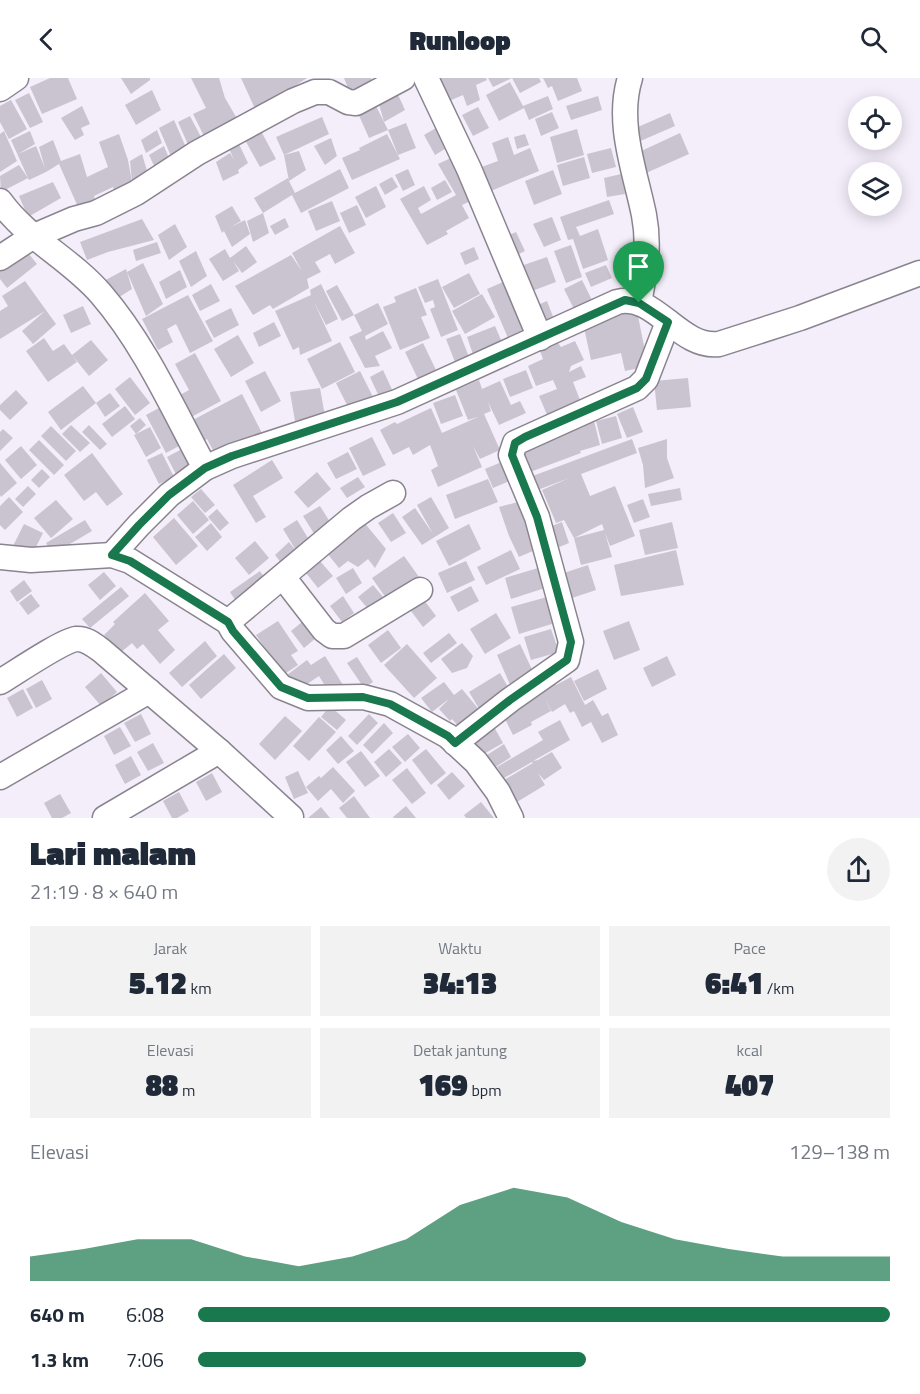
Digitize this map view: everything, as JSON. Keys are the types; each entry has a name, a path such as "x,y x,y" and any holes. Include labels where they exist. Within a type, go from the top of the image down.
{"street":[{"path":"0,89 16,78"},
{"path":"0,258 32,237 74,219 96,213 136,194 197,153 293,101 315,92 329,92 356,103 404,78"},
{"path":"426,78 469,169 540,338"},
{"path":"630,78 626,96 626,128 635,183 644,216 648,259 639,303"},
{"path":"0,201 32,237 75,267 129,328 205,468"},
{"path":"112,555 169,495 205,468 232,456 397,402 617,302 625,300 639,303 701,344 719,344 800,318 920,273"},
{"path":"455,743 510,700 567,660 570,651 571,642 537,517 512,455 515,443 637,388 646,379 668,322"},
{"path":"228,622 351,519 393,494"},
{"path":"0,556 31,560 112,555 130,561 228,622 233,631 281,687 308,698 363,697 390,704 448,736 476,762 498,792 511,818"},
{"path":"283,577 324,630 332,636 344,636 420,590"},
{"path":"0,682 62,645 75,639 84,639 102,651 219,751 290,818"},
{"path":"0,777 149,691"},
{"path":"105,818 219,751"}],"building":[{"path":"50,78 68,78 77,99 42,114 30,87"},
{"path":"121,78 150,78 150,80 131,94"},
{"path":"191,78 219,78 225,98 239,122 204,136 193,114 206,108"},
{"path":"241,78 307,78 256,111"},
{"path":"344,78 371,78 374,85 352,98"},
{"path":"440,78 486,78 487,80 476,85 480,100 467,106 463,95 440,105 431,82"},
{"path":"488,78 512,78 493,87"},
{"path":"512,78 539,78 541,82 520,93"},
{"path":"543,78 577,78 582,91 558,101 552,86 548,88"},
{"path":"510,82 523,106 548,96 553,109 529,120 524,108 499,121 486,95"},
{"path":"395,88 405,110 384,122 377,97"},
{"path":"152,90 161,110 136,125 125,105"},
{"path":"29,93 43,122 30,128 15,100"},
{"path":"598,96 602,110 571,120 566,106"},
{"path":"11,100 27,129 9,139 0,122 0,106"},
{"path":"374,102 388,130 369,138 357,111"},
{"path":"82,106 90,124 81,128 84,135 75,140 61,118"},
{"path":"478,107 489,128 473,136 462,115"},
{"path":"552,112 559,128 541,136 535,119"},
{"path":"670,113 675,126 636,143 631,130"},
{"path":"190,116 202,139 189,147 178,122"},
{"path":"322,117 329,134 284,155 276,137"},
{"path":"174,120 188,152 173,161 159,128"},
{"path":"406,123 416,148 398,155 388,130"},
{"path":"441,125 453,144 435,155 424,135"},
{"path":"577,129 584,155 557,163 550,137"},
{"path":"157,130 162,143 146,153 141,140"},
{"path":"4,131 17,161 0,172 0,134"},
{"path":"30,131 35,144 18,154 36,146 45,168 39,147 53,140 61,161 80,154 87,177 108,167 99,142 119,134 128,160 132,182 114,191 113,187 94,196 95,200 78,207 59,164 29,180 11,140"},
{"path":"261,131 276,159 260,167 245,140"},
{"path":"680,133 689,154 646,173 637,153"},
{"path":"387,134 400,159 352,180 342,158"},
{"path":"525,134 529,145 517,149 514,137"},
{"path":"508,137 514,155 530,148 539,171 486,193 476,169 498,161 492,143"},
{"path":"331,138 337,156 325,165 314,146"},
{"path":"237,140 248,163 238,170 239,173 223,181 216,162 230,153 234,160 228,146"},
{"path":"164,146 171,163 157,172 149,155"},
{"path":"611,148 616,167 592,173 587,154"},
{"path":"299,151 306,170 289,181 284,155"},
{"path":"142,154 148,174 132,182 130,161"},
{"path":"453,157 473,200 462,205 469,218 446,231 448,234 427,245 400,199 424,186 431,200 418,208 421,214 456,195 438,164"},
{"path":"584,157 590,178 563,186 557,165"},
{"path":"19,165 28,178 1,192 0,176"},
{"path":"340,169 349,188 301,213 292,195 263,213 254,198 288,178 295,193"},
{"path":"408,169 415,185 403,191 395,175"},
{"path":"553,170 562,194 534,205 525,181"},
{"path":"621,174 625,194 607,197 604,178"},
{"path":"392,177 398,187 385,195 379,184"},
{"path":"445,180 452,192 437,200 431,188"},
{"path":"53,182 61,198 28,217 19,196"},
{"path":"376,186 386,207 366,218 355,197"},
{"path":"609,200 614,214 576,227 580,236 598,229 608,260 583,269 573,239 568,240 560,217"},
{"path":"332,201 340,221 316,231 308,211"},
{"path":"357,205 366,225 349,233 340,213"},
{"path":"232,206 241,221 231,227 245,220 250,234 232,247 224,231 222,233 215,216"},
{"path":"263,213 269,233 253,242 247,221"},
{"path":"552,217 561,240 544,247 533,224"},
{"path":"285,218 289,227 275,235 270,226"},
{"path":"142,219 154,240 87,260 80,242"},
{"path":"175,224 187,247 169,260 158,235"},
{"path":"340,226 355,253 335,264 330,254 315,262 321,272 307,279 309,288 273,309 270,305 253,315 235,286 291,255 302,271 292,253"},
{"path":"516,232 525,251 511,258 502,238"},
{"path":"157,242 161,253 136,261 133,250"},
{"path":"571,245 582,277 566,283 554,251"},
{"path":"246,246 257,262 242,273 233,261 239,271 223,281 209,259 225,249 230,258"},
{"path":"474,247 479,259 465,265 460,253"},
{"path":"24,248 37,264 7,288 0,279 0,267"},
{"path":"196,251 207,276 191,287 179,261"},
{"path":"547,257 556,282 524,294 515,268"},
{"path":"143,263 163,304 146,316 127,272"},
{"path":"606,265 612,278 591,287 585,273"},
{"path":"126,269 132,289 113,301 102,282"},
{"path":"180,270 187,287 166,299 159,282"},
{"path":"469,273 480,294 454,308 442,287"},
{"path":"438,279 458,330 441,337 430,309 435,307 433,300 425,303 418,287"},
{"path":"582,280 594,304 576,313 564,289"},
{"path":"25,281 56,324 33,344 22,331 45,311 0,339 0,311 8,306 2,296"},
{"path":"503,282 524,331 508,338 487,289"},
{"path":"211,284 220,301 200,311 192,295"},
{"path":"321,284 338,319 326,325 314,302 332,341 300,355 299,347 293,350 275,311 311,295 310,290"},
{"path":"337,285 354,315 342,321 326,291"},
{"path":"416,288 427,315 421,317 430,338 400,350 383,307 396,302 394,297"},
{"path":"482,294 495,317 465,334 452,311"},
{"path":"188,295 213,341 190,353 176,324 167,329 173,342 158,350 142,319"},
{"path":"547,301 557,327 542,332 533,307"},
{"path":"378,303 388,324 365,336 366,340 383,331 392,348 375,356 380,366 365,368 349,337 362,331 354,315"},
{"path":"83,306 91,324 71,333 63,315"},
{"path":"231,308 239,325 214,338 205,321"},
{"path":"637,311 648,366 625,371 621,353 591,360 583,323"},
{"path":"274,322 281,336 259,347 253,333"},
{"path":"495,326 504,347 475,360 467,337"},
{"path":"460,334 469,357 455,362 446,339"},
{"path":"238,335 254,363 231,377 214,349"},
{"path":"44,338 53,351 64,344 77,362 48,382 26,351"},
{"path":"91,340 108,360 89,376 72,355"},
{"path":"575,341 584,360 571,366 569,372 581,366 586,377 573,382 584,410 551,424 539,396 557,389 553,380 536,386 528,366 543,359 540,351 558,343 561,347"},
{"path":"340,342 355,372 322,389 307,359"},
{"path":"423,343 436,370 418,379 405,352"},
{"path":"195,353 221,401 184,421 173,399 189,390 175,364"},
{"path":"383,370 395,396 382,403 370,377"},
{"path":"526,370 533,388 510,397 503,379"},
{"path":"265,371 281,401 261,412 245,381"},
{"path":"360,371 375,401 351,413 336,383"},
{"path":"130,377 150,403 135,415 115,389"},
{"path":"688,378 691,407 657,410 654,381"},
{"path":"479,380 482,389 500,381 511,405 520,401 526,413 499,425 488,402 491,411 484,414 500,450 480,459 473,446 482,467 438,487 431,470 438,466 430,445 413,455 409,447 393,455 380,430 431,408 442,433 478,417 468,420 456,390"},
{"path":"83,386 96,403 61,430 48,412"},
{"path":"320,388 325,416 295,421 290,392"},
{"path":"16,390 28,403 10,420 0,410 0,405"},
{"path":"110,393 120,406 105,417 96,403"},
{"path":"242,394 262,433 229,451 226,445 214,452 207,439 200,443 189,422"},
{"path":"455,395 463,416 441,424 433,403"},
{"path":"125,406 135,419 112,437 102,424"},
{"path":"633,407 643,432 627,438 617,414"},
{"path":"159,408 179,446 166,453 146,415"},
{"path":"616,416 622,438 602,444 596,421"},
{"path":"140,418 146,425 136,434 130,426"},
{"path":"594,421 600,445 530,472 520,447"},
{"path":"71,425 90,443 80,452 62,434"},
{"path":"89,425 107,444 100,450 82,432"},
{"path":"51,426 76,451 66,461 41,436"},
{"path":"150,427 161,448 146,457 134,435"},
{"path":"3,429 13,438 0,451 0,432"},
{"path":"372,437 386,465 363,476 349,448"},
{"path":"632,439 637,453 581,474 590,496 615,486 635,536 610,546 605,533 612,557 581,565 574,538 564,520 556,523 542,490 569,478 535,491 530,477","holes":["602,524 604,530 574,538"]},
{"path":"667,439 667,458 674,478 645,488 643,465 638,448"},
{"path":"39,440 64,465 54,475 29,450"},
{"path":"21,446 37,465 21,479 5,460"},
{"path":"182,449 194,472 179,480 167,457"},
{"path":"348,452 357,469 336,479 327,463"},
{"path":"92,453 123,494 107,506 96,492 84,501 64,475"},
{"path":"162,453 174,477 159,484 147,460"},
{"path":"272,460 283,478 253,496 266,517 256,523 233,485"},
{"path":"504,461 512,480 493,488 485,469"},
{"path":"0,463 17,483 1,497 0,495"},
{"path":"42,469 50,477 39,488 31,480"},
{"path":"317,472 331,489 308,508 294,492"},
{"path":"358,477 365,487 347,498 340,488"},
{"path":"488,479 498,502 455,519 446,495"},
{"path":"28,486 36,494 23,507 15,499"},
{"path":"680,488 682,500 651,506 648,494"},
{"path":"201,489 215,505 205,513 191,497"},
{"path":"9,497 23,512 5,530 0,525 0,506"},
{"path":"431,497 449,528 422,545 402,517 415,508 433,534 417,505"},
{"path":"643,499 650,517 634,523 627,505"},
{"path":"56,500 73,519 51,538 34,518"},
{"path":"193,501 209,520 193,534 177,515"},
{"path":"518,502 535,550 519,557 499,507"},
{"path":"320,506 335,530 318,540 303,516"},
{"path":"217,509 229,523 220,531 208,517"},
{"path":"393,513 406,533 391,542 378,523"},
{"path":"174,518 198,546 176,565 153,537"},
{"path":"85,520 92,531 53,554 46,543"},
{"path":"297,520 311,543 282,564 275,555 289,542 297,552 283,529"},
{"path":"363,521 386,549 375,568 368,559 358,567 348,561 339,568 326,552"},
{"path":"562,522 569,543 552,550 544,529"},
{"path":"672,522 678,548 645,555 639,530"},
{"path":"211,523 222,537 207,551 195,537"},
{"path":"24,524 43,533 32,555 13,546"},
{"path":"469,524 481,549 449,566 436,541"},
{"path":"255,541 269,558 249,575 235,558"},
{"path":"511,550 520,569 486,585 477,567"},
{"path":"676,550 684,585 621,596 614,565"},
{"path":"404,556 419,577 386,598 372,578"},
{"path":"320,561 333,576 318,588 306,573"},
{"path":"466,561 475,580 447,593 438,573"},
{"path":"588,565 596,590 569,599 561,574"},
{"path":"353,568 362,583 346,594 336,578"},
{"path":"538,568 545,588 511,599 505,578"},
{"path":"260,571 267,582 237,603 230,592"},
{"path":"104,572 116,586 100,600 88,585"},
{"path":"24,580 32,591 17,602 10,591"},
{"path":"373,585 384,598 369,610 358,597"},
{"path":"471,586 479,601 458,612 450,597"},
{"path":"121,587 129,596 90,628 82,619"},
{"path":"145,593 169,621 158,630 175,650 160,664 143,644 137,649 132,643 120,653 104,635 115,624 113,622"},
{"path":"31,594 40,606 28,615 19,603"},
{"path":"343,596 354,613 342,622 330,606"},
{"path":"421,596 436,616 423,627 408,607"},
{"path":"547,597 555,623 519,634 511,607"},
{"path":"496,613 511,638 485,654 470,629"},
{"path":"308,617 322,633 304,648 291,631"},
{"path":"278,621 298,651 291,655 298,665 283,675 256,635"},
{"path":"629,621 640,650 614,660 603,631"},
{"path":"551,629 559,652 531,660 524,637"},
{"path":"388,630 401,648 381,663 368,645"},
{"path":"449,633 457,643 431,663 423,653"},
{"path":"205,641 217,656 182,687 169,673"},
{"path":"462,643 473,656 467,668 452,673 441,659"},
{"path":"407,644 437,678 414,698 384,665"},
{"path":"520,644 536,678 512,689 497,655"},
{"path":"224,654 236,668 201,699 189,685"},
{"path":"325,656 343,685 330,694 319,676 298,690 287,675 307,660 311,665"},
{"path":"667,656 676,675 652,687 643,668"},
{"path":"357,657 373,682 364,688 347,663"},
{"path":"598,669 607,689 584,701 574,681"},
{"path":"101,673 117,692 101,706 85,687"},
{"path":"500,673 512,694 464,733 439,709 449,699 432,712 421,698 444,682 454,695 462,689 481,712 469,692"},
{"path":"571,677 585,705 593,700 602,716 608,713 618,735 602,743 591,722 582,727 574,711 570,713 565,704 552,712 545,699 551,711 513,735 501,711"},
{"path":"42,680 52,699 36,708 26,689"},
{"path":"23,689 33,708 17,717 7,698"},
{"path":"330,706 346,720 337,730 321,717"},
{"path":"141,714 151,734 135,742 124,723"},
{"path":"369,714 378,723 357,745 348,736"},
{"path":"285,716 302,731 275,760 259,744"},
{"path":"319,717 336,732 309,761 293,746"},
{"path":"560,720 570,740 533,761 552,752 562,768 544,780 538,773 545,785 517,802 504,780 533,763 504,778 497,767 543,740 538,732"},
{"path":"384,723 393,733 372,754 363,745"},
{"path":"493,725 503,743 482,755 472,738"},
{"path":"120,727 131,746 114,755 104,736"},
{"path":"408,734 420,748 405,762 392,747"},
{"path":"341,736 354,751 338,764 326,750"},
{"path":"153,743 164,763 148,771 137,752"},
{"path":"504,744 511,757 494,768 487,755"},
{"path":"389,749 402,763 386,777 374,762"},
{"path":"426,749 446,773 431,785 412,760"},
{"path":"361,751 380,776 365,787 346,762"},
{"path":"131,756 141,775 125,784 115,765"},
{"path":"333,767 355,791 343,803 331,789 318,801 306,787"},
{"path":"407,768 426,793 412,804 392,780"},
{"path":"298,771 308,793 294,799 285,777"},
{"path":"452,772 465,786 449,800 437,785"},
{"path":"212,773 222,792 206,801 196,782"},
{"path":"179,792 189,811 177,818 172,818 163,801"},
{"path":"60,794 71,813 62,818 52,818 44,803"},
{"path":"354,796 370,818 347,818 339,808"},
{"path":"481,802 494,818 466,818 464,815"},
{"path":"406,806 416,818 393,817"},
{"path":"321,807 330,818 308,818"}],"route":[{"path":"631,300 639,303 668,322 646,379 637,388 525,437 515,443 512,455 537,517 571,642 567,660 510,700 455,743 448,736 390,704 363,697 308,698 281,687 263,668 228,622 130,561 112,555 169,495 205,468 232,456 397,402 617,302 631,300"}]}
